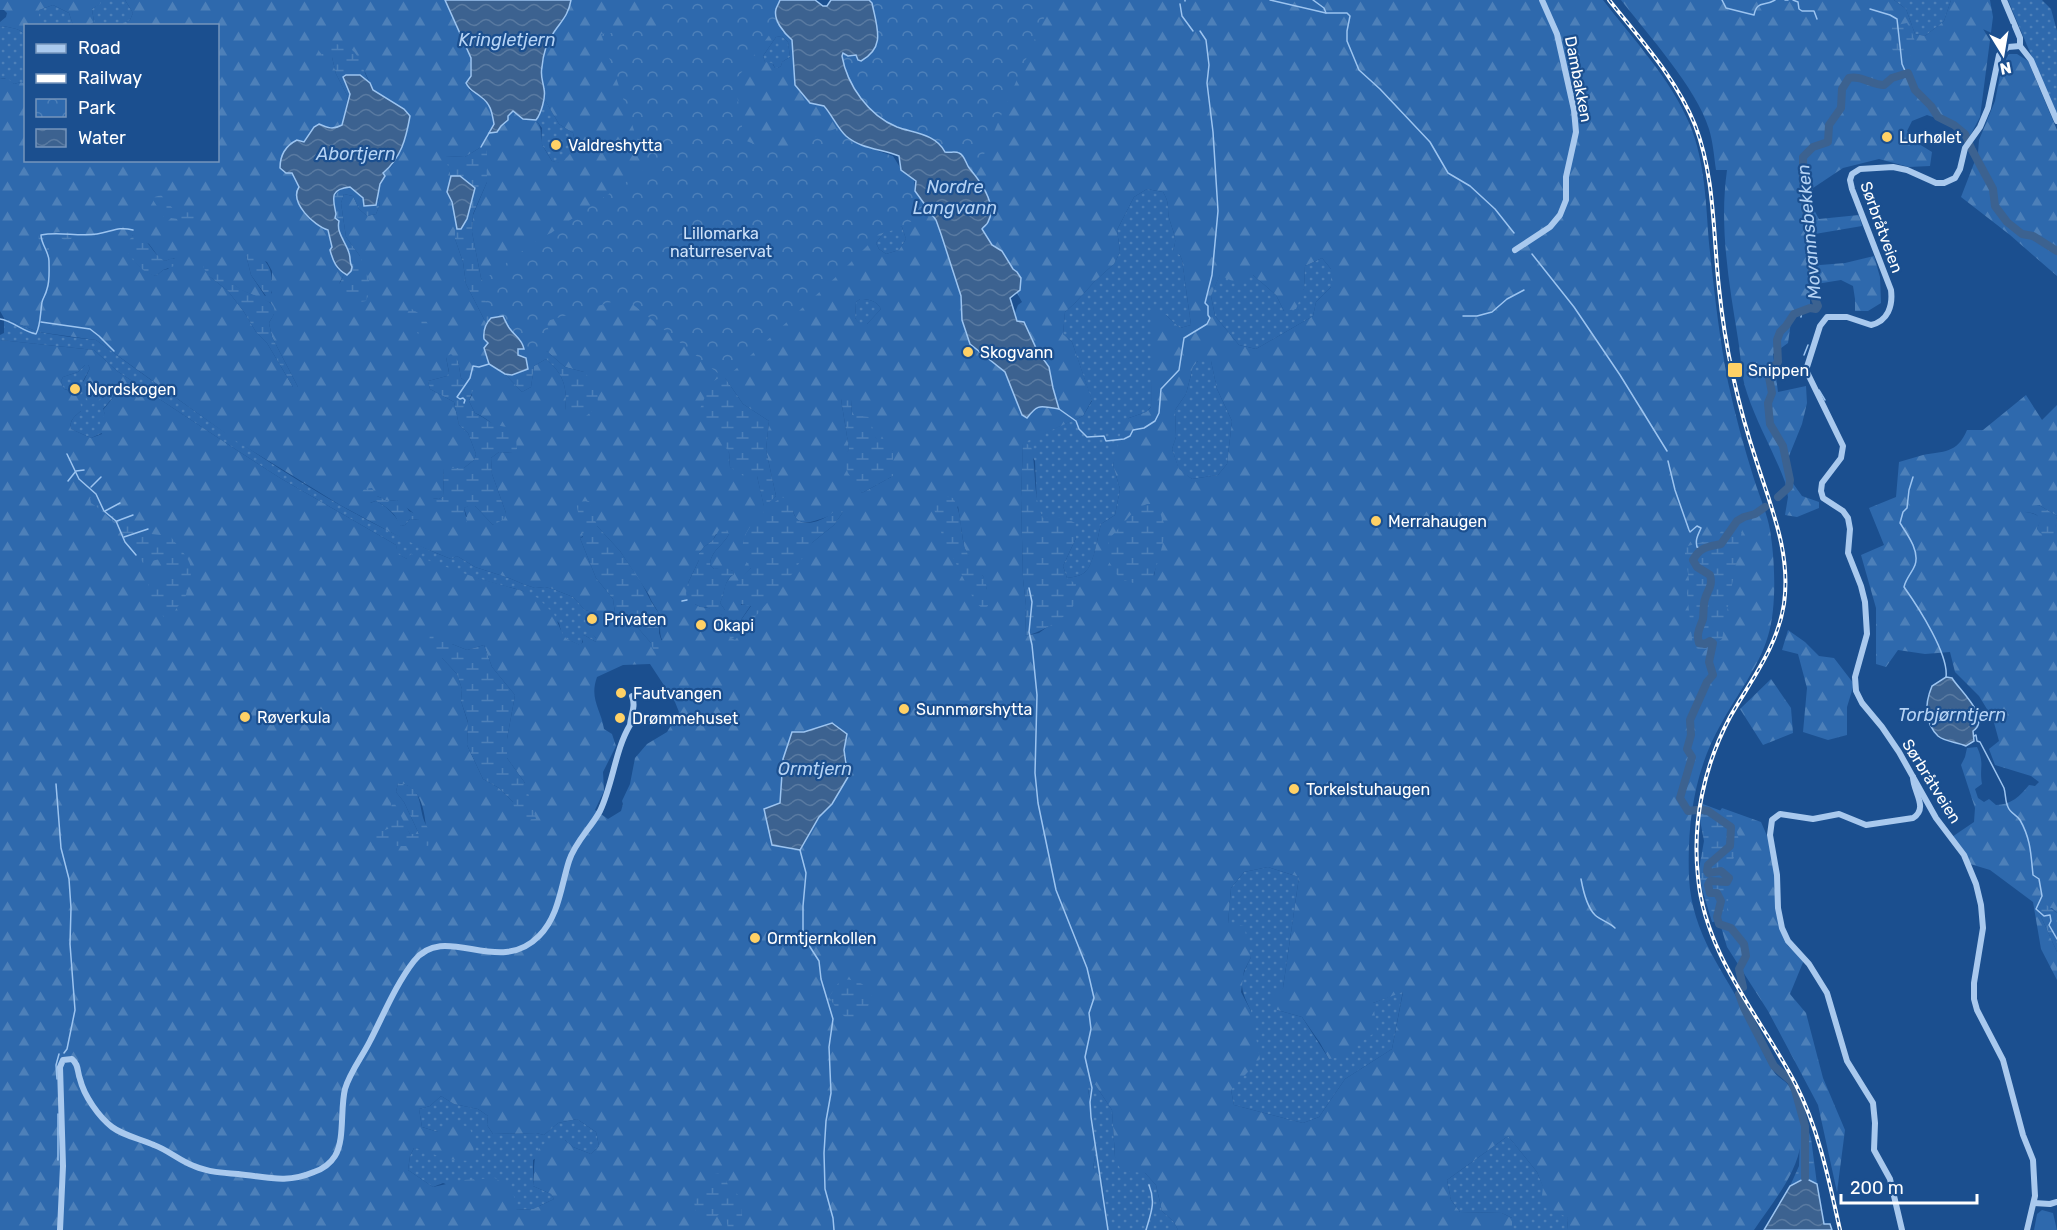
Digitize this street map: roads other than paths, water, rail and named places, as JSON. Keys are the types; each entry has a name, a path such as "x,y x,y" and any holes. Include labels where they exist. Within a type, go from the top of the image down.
{"street":[{"name":"Dambakken","path":"1515,250 1550,227 1560,215 1566,201 1566,177 1576,132 1574,110 1557,34 1542,0"},
{"path":"2004,0 2020,38 2020,46 2031,60 2057,121"},
{"name":"Sørbråtveien","path":"2020,46 2008,47 1999,55 1988,108 1980,128 1967,145 1955,178 1944,183 1936,183 1899,168 1860,169 1853,172 1851,183 1889,283 1892,295 1891,306 1886,316 1875,324 1867,325 1840,316 1828,316 1824,319 1806,370 1843,446 1841,458 1822,483 1821,491 1823,498 1843,511 1848,518 1850,529 1848,553 1865,602 1867,634 1855,677 1856,692 1914,777 1936,818 1968,861 1979,895 1983,928 1974,983 1975,1004 2003,1060 2023,1135 2032,1155 2035,1176 2034,1203 2027,1230"},
{"path":"60,1230 63,1166 60,1067 63,1060 67,1059 75,1062 88,1097 117,1131 157,1146 193,1166 219,1173 282,1180 304,1176 328,1164 336,1155 340,1144 341,1116 346,1086 411,964 419,954 433,946 466,947 488,953 515,951 539,936 551,919 560,897 570,859 599,812 607,793 630,725 634,707 632,696"},
{"path":"1902,1230 1890,1179 1874,1150 1873,1103 1846,1061 1827,993 1809,964 1788,941 1782,928 1770,830 1775,815 1780,814 1813,819 1839,814 1866,825 1912,818 1919,813 1921,807 1914,777"},
{"path":"2034,1203 2057,1202"}],"water":[{"name":"Kringletjern","path":"445,0 571,0 566,14 547,44 544,53 541,73 544,96 536,120 523,119 513,111 497,132 489,133 494,124 490,109 487,103 466,83 471,76 471,58"},
{"name":"Nordre Langvann","path":"780,0 815,0 823,6 827,6 831,0 869,0 872,3 878,36 877,43 869,56 861,61 856,55 848,56 843,53 849,78 861,98 887,122 936,141 945,152 961,154 983,187 991,208 991,215 982,229 992,245 1002,251 1021,278 1020,290 1010,298 1017,321 1024,322 1037,350 1049,367 1059,409 1041,407 1027,418 1022,415 1005,372 970,344 962,320 961,296 941,234 936,220 915,191 916,181 901,170 899,156 852,140 843,133 824,106 810,103 795,85 792,40 783,30 775,13"},
{"name":"Abortjern","path":"360,75 370,83 373,90 404,109 410,116 402,148 383,173 385,176 380,184 376,205 364,206 363,198 350,187 339,190 334,196 335,218 339,221 339,230 348,249 352,267 347,275 334,261 330,250 332,247 328,230 316,224 304,213 297,199 299,187 292,173 286,173 280,168 282,155 286,148 297,140 304,142 314,127 319,124 330,128 342,125 350,94 343,77"},
{"path":"451,176 460,176 475,188 467,219 461,229 457,229 452,202 447,192"},
{"path":"503,316 522,343 524,349 518,349 518,355 526,358 528,369 512,375 505,374 489,364 484,348 488,343 484,339 487,323 491,318"},
{"name":"Torbjørntjern","path":"1946,677 1952,678 1977,712 1979,719 1973,731 1974,741 1966,746 1938,736 1928,718 1927,705 1932,686"},
{"name":"Ormtjern","path":"832,723 847,734 844,750 848,777 832,804 819,817 800,850 772,845 764,809 780,803 783,759 792,732 804,732"},
{"path":"1805,1178 1817,1184 1824,1224 1830,1224 1832,1230 1764,1230 1790,1186"}],"waterway":[{"path":"1270,0 1326,13 1347,13 1350,16 1347,41 1359,70 1430,142 1448,173 1470,186 1495,209 1514,233"},
{"path":"1313,0 1324,8 1326,13"},
{"path":"1722,0 1726,8 1754,15 1757,7 1775,0"},
{"path":"1793,0 1798,2 1799,9 1802,11 1814,11 1817,19"},
{"path":"1180,4 1182,16 1193,31"},
{"path":"1870,9 1897,19 1902,64 1906,73"},
{"path":"1059,409 1076,421 1079,429 1087,437 1104,436 1106,441 1124,439 1130,436 1133,430 1144,428 1155,421 1159,413 1161,389 1179,370 1184,338 1207,324 1210,318 1208,306 1205,303 1212,275 1218,211 1207,83 1209,65 1206,40 1200,31"},
{"name":"Movannsbekken","path":"1778,497 1789,487 1790,480 1783,446 1770,424 1768,403 1772,393 1768,372 1778,362 1777,340 1780,332 1794,314 1810,308 1816,309 1818,306 1812,272 1811,223 1805,208 1803,157 1813,147 1828,142 1829,125 1841,108 1842,89 1849,78 1884,85 1892,78 1908,73 1915,90 1931,106 1938,117 1965,134 1993,189 1995,206 2007,222 2022,234 2033,236 2057,251"},
{"path":"481,147 489,133"},
{"path":"0,319 36,334 49,279 49,258 41,235 90,235 119,229 133,230"},
{"path":"1532,254 1574,307 1667,451"},
{"path":"1463,316 1477,316 1492,312 1507,299 1524,290"},
{"name":"Movannsbekken","path":"1801,317 1802,311"},
{"path":"41,322 90,329 114,351"},
{"path":"1804,355 1808,345"},
{"path":"464,403 463,398 457,397 470,378 473,366 489,364"},
{"path":"1819,390 1825,400"},
{"path":"67,454 79,479 96,494 104,511 116,521 125,542 136,555"},
{"path":"1668,461 1689,530 1690,532 1697,526 1701,528 1696,542 1697,547 1701,549"},
{"path":"68,481 76,471 84,470"},
{"path":"91,487 101,477"},
{"path":"1913,477 1907,508 1903,512 1900,523 1912,543 1916,560 1904,587 1938,644 1946,668 1946,677"},
{"path":"105,511 120,503"},
{"name":"Movannsbekken","path":"1697,810 1688,811 1680,798 1692,757 1687,749 1691,735 1690,720 1707,682 1713,675 1709,662 1713,643 1710,641 1705,644 1699,643 1698,639 1703,619 1704,601 1711,585 1711,579 1710,575 1697,567 1693,560 1701,550 1721,544 1737,521 1765,507"},
{"path":"117,521 133,515"},
{"path":"124,537 148,529"},
{"path":"1029,588 1032,602 1029,632 1037,695 1035,773 1038,803 1056,890 1087,968 1094,998 1089,1013 1091,1029 1085,1057 1092,1088 1091,1117 1108,1230"},
{"path":"682,601 687,600"},
{"path":"1974,736 1976,735 1977,741 1980,742 2004,788 2009,809 2019,818 2024,827 2030,848 2033,875 2039,879 2042,896 2036,909 2044,916 2050,915 2049,925 2057,939"},
{"path":"56,784 61,848 69,879 70,944 75,1010 67,1049 64,1053"},
{"name":"Movannsbekken","path":"1702,810 1708,811 1731,827 1730,846 1708,865 1707,871 1708,873 1721,871 1729,878 1727,882 1710,881 1708,885 1710,893 1717,893 1721,901 1717,917 1719,924 1731,928 1744,944 1746,956 1739,969 1743,987"},
{"path":"800,850 806,873 803,936 819,961 821,979 833,1019 829,1047 831,1093 824,1153 825,1189 834,1230"},
{"path":"1581,879 1592,912 1615,928"},
{"name":"Movannsbekken","path":"1739,994 1774,1066 1791,1081 1795,1090 1805,1126 1805,1178"},
{"path":"57,1079 56,1065 59,1054"},
{"path":"58,1114 58,1160"},
{"path":"1146,1230 1152,1202 1149,1185"}],"railway":[{"path":"1609,0 1668,75 1687,108 1702,145 1710,185 1719,288 1733,377 1750,442 1779,532 1785,567 1784,604 1776,635 1721,736 1702,795 1697,856 1703,906 1711,933 1723,960 1804,1102 1822,1156 1840,1230"}],"place":[{"name":"Lurhølet","path":"1887,137"},
{"name":"Valdreshytta","path":"556,145"},
{"name":"Skogvann","path":"968,352"},
{"name":"Snippen","path":"1735,370"},
{"name":"Nordskogen","path":"75,389"},
{"name":"Merrahaugen","path":"1376,521"},
{"name":"Privaten","path":"592,619"},
{"name":"Okapi","path":"701,625"},
{"name":"Fautvangen","path":"621,693"},
{"name":"Sunnmørshytta","path":"904,709"},
{"name":"Røverkula","path":"245,717"},
{"name":"Drømmehuset","path":"620,718"},
{"name":"Torkelstuhaugen","path":"1294,789"},
{"name":"Ormtjernkollen","path":"755,938"}],"park label":[{"name":"Lillomarka naturreservat","path":"721,242"}]}
